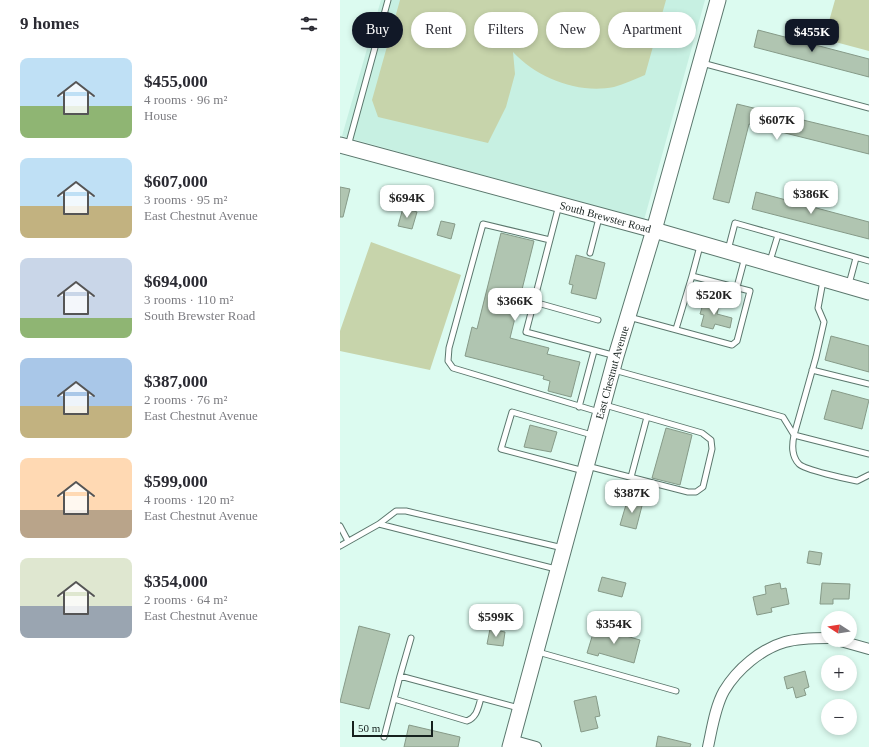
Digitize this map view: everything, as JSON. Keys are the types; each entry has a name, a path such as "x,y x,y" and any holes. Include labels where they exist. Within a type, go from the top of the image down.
{"street":[{"name":"East Chestnut Avenue","path":"510,744 585,469 718,0"},
{"name":"South Brewster Road","path":"344,146 654,230 823,280 869,292"},
{"path":"708,747 715,718 724,691 739,672 758,654 785,642 803,638 821,638"},
{"path":"857,646 869,649"},
{"path":"510,744 536,747"}],"lane":[{"path":"344,146 388,0"},
{"path":"700,62 869,108"},
{"path":"559,204 526,332 594,351 615,363 783,417 794,435 869,454"},
{"path":"590,253 600,215"},
{"path":"727,252 735,223 869,261"},
{"path":"550,240 483,224 449,348 448,361 453,368 579,407 603,409 647,417 702,432 711,440 712,449 702,487 696,492 688,492 630,477 585,469 501,449 512,412 595,436"},
{"path":"769,264 778,235"},
{"path":"676,329 701,244"},
{"path":"737,287 746,257"},
{"path":"848,287 856,258"},
{"path":"628,317 727,344 735,344 750,291 692,276"},
{"path":"823,280 818,308 824,322 794,435 792,446 794,458 800,466 857,481 869,475"},
{"path":"534,302 598,320"},
{"path":"579,407 594,351"},
{"path":"812,370 869,384"},
{"path":"630,477 647,417"},
{"path":"340,546 379,524 396,511 412,511 564,548"},
{"path":"379,524 558,569"},
{"path":"340,526 348,541"},
{"path":"384,737 411,638"},
{"path":"535,652 676,691"},
{"path":"400,676 520,709"},
{"path":"394,699 467,721 472,719 478,711 481,698"}],"shaded area":[{"path":"381,0 705,0 696,32 696,12 608,12 608,48 692,48 644,220 342,136 367,48 403,48 403,12 378,12"},
{"path":"400,0 666,0 663,12 608,12 608,48 653,48 645,75 618,86 600,89 573,86 559,82 534,69 513,52 515,74 506,107 488,143 378,117 372,100 387,48 403,48 403,12 397,12"},
{"path":"835,0 869,0 869,51 824,39"},
{"path":"371,242 461,275 430,370 340,351 340,331"}],"building":[{"path":"758,30 869,59 869,77 754,47"},
{"path":"737,104 869,136 869,154 749,124 729,203 713,199"},
{"path":"340,187 350,189 343,217 340,217"},
{"path":"756,192 869,222 869,239 752,209"},
{"path":"403,208 417,212 412,229 398,226"},
{"path":"441,221 455,224 451,239 437,235"},
{"path":"501,233 534,241 510,338 549,348 547,354 580,362 571,397 548,391 550,381 543,379 544,376 465,356 472,327 477,329"},
{"path":"576,255 605,263 596,299 571,293 573,285 569,284"},
{"path":"709,299 720,302 717,314 732,318 730,328 715,324 713,329 701,326 704,315 700,314 703,304 708,306"},
{"path":"831,336 869,346 869,372 825,360"},
{"path":"832,390 869,400 862,429 824,419"},
{"path":"530,425 557,432 551,452 524,447"},
{"path":"666,428 692,435 680,485 652,478"},
{"path":"628,498 643,502 636,529 620,525"},
{"path":"809,551 822,553 820,565 807,563"},
{"path":"602,577 626,583 622,597 598,591"},
{"path":"780,583 781,589 786,588 789,604 771,608 772,612 757,615 753,597 766,594 765,586"},
{"path":"822,583 850,584 849,599 833,599 833,604 820,604"},
{"path":"359,626 390,634 369,709 340,702"},
{"path":"595,627 640,640 634,663 599,653 598,656 587,653"},
{"path":"490,629 505,632 503,646 487,644"},
{"path":"805,671 809,687 804,689 806,695 796,698 793,687 787,689 784,677"},
{"path":"596,696 600,716 595,717 598,728 581,732 574,701"},
{"path":"409,725 460,737 458,747 404,747"},
{"path":"658,736 691,744 690,747 656,747"}]}
